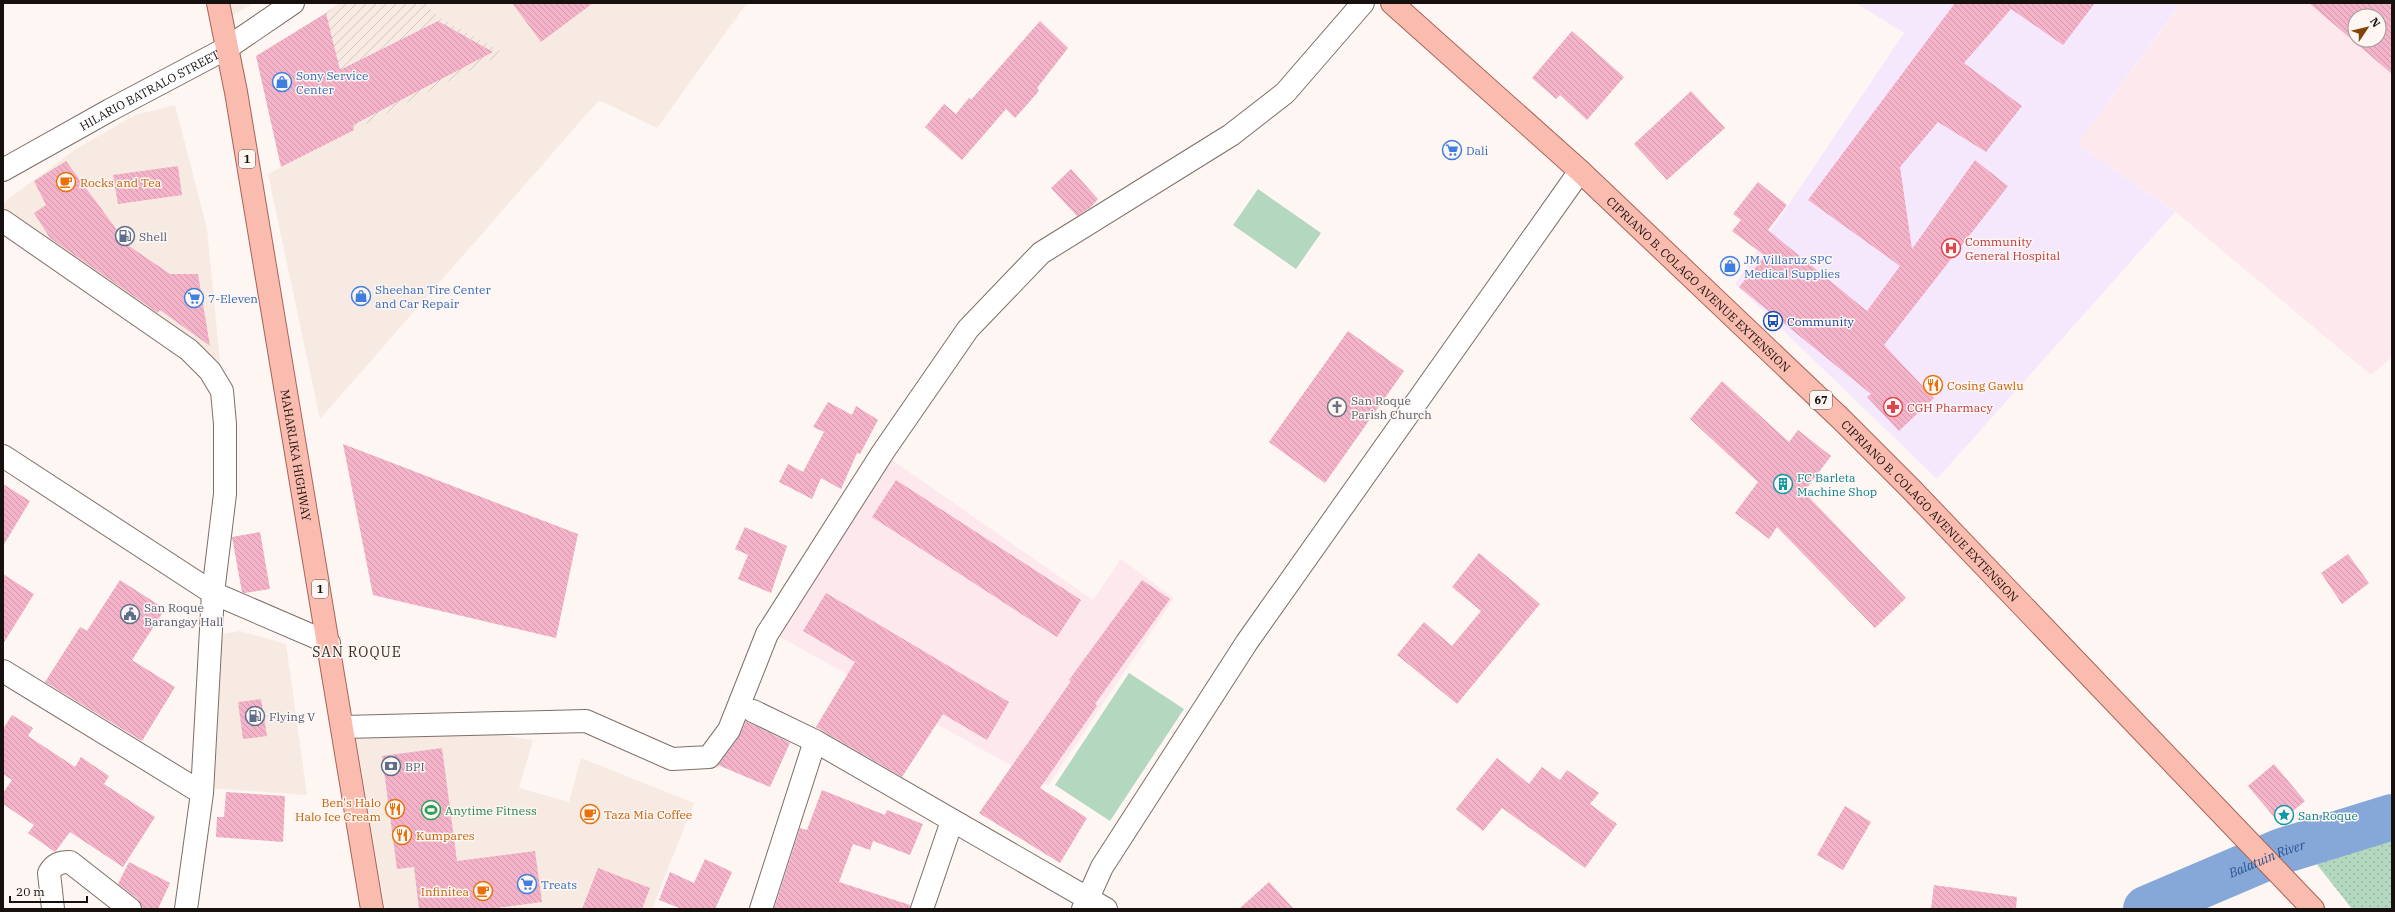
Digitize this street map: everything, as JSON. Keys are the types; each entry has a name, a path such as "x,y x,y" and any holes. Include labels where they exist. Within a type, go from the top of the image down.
{"main road":[{"name":"MAHARLIKA HIGHWAY","path":"218,3 329,643 372,909"},
{"name":"CIPRIANO B. COLAGO AVENUE EXTENSION","path":"1392,3 1580,171 1868,446 2228,818 2313,909"}],"street":[{"name":"HILARIO BATRALO STREET","path":"3,170 110,110 226,48 293,3"},
{"path":"343,727 586,721 672,759 709,757 729,730 767,634 883,452 968,329 1041,253 1231,135 1285,93 1363,3"},
{"path":"1085,903 1102,867 1247,642 1580,171"},
{"path":"3,220 189,350 210,371 222,391 225,424 225,494 213,593 202,794 186,909"},
{"path":"3,456 213,593 329,643"},
{"path":"3,671 202,794"},
{"path":"753,710 816,741 952,820 1085,903 1106,909"},
{"path":"761,909 816,741"},
{"path":"922,909 952,820"},
{"path":"53,909 49,874 56,864 70,862 130,909"}],"shaded area":[{"path":"226,3 254,3 228,18"},
{"path":"339,3 425,3 442,19 504,53 354,130 326,13"},
{"name":"Sheehan Tire Center and Car Repair","path":"425,3 747,3 657,128 599,100 320,419 268,174 503,53 442,19"},
{"name":"Community General Hospital","path":"1856,3 2173,3 2178,7 2077,144 2175,212 1937,479 1735,284 1904,33"},
{"path":"2173,3 2392,3 2392,357 2371,375 2176,212 2077,144 2178,8"},
{"name":"Shell","path":"175,105 207,229 220,362 3,209 3,203 76,149 135,115"},
{"path":"889,458 1093,600 1121,559 1174,598 1048,786 773,633"},
{"name":"Flying V","path":"240,631 286,644 307,795 207,788 223,634"},
{"path":"355,731 501,735 533,740 519,788 569,802 581,758 694,803 652,909 385,909"}],"green space":[{"path":"1258,189 1321,233 1296,269 1233,225"},
{"path":"1129,673 1184,709 1110,821 1055,785"},
{"path":"2392,826 2392,909 2352,909 2311,857"}],"building":[{"path":"512,3 593,3 541,42"},
{"path":"1955,3 2095,3 2063,45 2011,9 1964,63 2022,106 1986,152 1938,122 1900,167 1912,249 1975,160 2008,186 1884,345 1934,398 1899,431 1867,397 1871,394 1739,287 1765,256 1732,231 1741,220 1733,214 1758,182 1787,205 1768,230 1867,311 1900,266 1808,200"},
{"path":"2309,3 2392,3 2392,74 2362,48 2387,48 2387,8 2347,8 2347,36"},
{"path":"326,13 340,70 438,21 493,52 353,125 354,130 281,167 256,56"},
{"path":"1040,21 1068,48 1037,88 1039,91 1015,118 1006,109 962,160 925,127 944,104 956,114 969,98 971,100"},
{"path":"1572,31 1624,77 1587,120 1560,95 1556,99 1532,78"},
{"path":"1691,91 1725,128 1667,180 1634,144"},
{"path":"66,161 117,230 116,237 170,274 198,274 210,346 160,310 158,313 50,238 34,213 46,205 34,181"},
{"path":"178,166 182,195 118,204 113,175"},
{"path":"1071,169 1098,199 1091,207 1077,216 1051,188"},
{"name":"San Roque Parish Church","path":"1348,331 1404,371 1325,483 1269,442"},
{"path":"1722,381 1789,442 1798,430 1831,456 1804,492 1906,598 1875,628 1777,527 1769,539 1735,513 1758,482 1690,419"},
{"path":"828,402 852,415 856,406 878,420 860,454 857,453 841,489 821,478 812,499 779,482 788,464 803,472 824,432 813,427"},
{"path":"343,444 578,534 556,638 373,595"},
{"path":"896,480 1081,600 1057,637 872,517"},
{"path":"3,484 30,501 3,546"},
{"path":"745,527 787,546 771,593 738,579 748,555 735,549"},
{"path":"260,532 270,589 245,593 242,592 232,537"},
{"path":"1479,553 1540,604 1457,704 1397,655 1424,622 1452,646 1481,611 1452,587"},
{"path":"2348,554 2369,583 2342,604 2321,573"},
{"path":"3,574 34,594 3,644"},
{"path":"120,580 165,609 132,660 175,687 142,741 45,682 80,627 87,631"},
{"path":"1142,580 1170,599 1095,704 1097,706 1040,788 1087,818 1060,863 979,813 1071,681 1069,680"},
{"path":"826,593 1009,702 987,740 943,714 902,777 816,727 855,662 803,631"},
{"path":"261,699 267,736 243,739 238,702"},
{"path":"12,715 33,728 28,736 75,767 81,757 109,776 104,784 155,817 123,867 70,832 55,852 28,833 34,825 3,804 3,793 12,780 3,774 3,729"},
{"path":"746,721 790,743 770,787 718,765 739,737"},
{"path":"442,748 457,861 535,851 542,902 489,909 419,909 414,867 397,869 382,756"},
{"path":"1497,758 1529,784 1542,767 1560,780 1567,770 1599,793 1590,804 1617,824 1585,868 1502,808 1483,831 1456,809"},
{"path":"2274,764 2305,801 2279,823 2248,786"},
{"path":"822,790 885,815 887,810 923,824 910,855 873,841 870,850 853,844 839,882 910,905 910,909 774,909 800,828 807,830"},
{"path":"226,792 285,796 283,842 216,837 217,817 224,817"},
{"path":"1845,806 1871,822 1843,870 1817,855"},
{"path":"705,859 732,872 715,909 682,909 659,900 670,872 694,883"},
{"path":"129,862 170,883 158,909 142,909 138,899 118,884"},
{"path":"598,868 650,888 642,909 582,909"},
{"path":"1269,882 1294,909 1239,909"},
{"path":"1934,885 2017,897 2016,909 1931,909"}],"waterway":[{"name":"Balatuin River","path":"2146,909 2282,851 2392,817"}],"place":[{"name":"Sony Service Center","path":"282,82"},
{"name":"Dali","path":"1452,150"},
{"name":"Rocks and Tea","path":"66,182"},
{"name":"Shell","path":"125,236"},
{"name":"Community General Hospital","path":"1951,248"},
{"name":"JM Villaruz SPC Medical Supplies","path":"1730,266"},
{"name":"Sheehan Tire Center and Car Repair","path":"361,296"},
{"name":"7-Eleven","path":"194,298"},
{"name":"Community","path":"1773,321"},
{"name":"Cosing Gawlu","path":"1933,385"},
{"name":"San Roque Parish Church","path":"1337,407"},
{"name":"CGH Pharmacy","path":"1893,407"},
{"name":"FC Barleta Machine Shop","path":"1783,484"},
{"name":"San Roque Barangay Hall","path":"130,614"},
{"name":"Flying V","path":"255,716"},
{"name":"BPI","path":"391,766"},
{"name":"Ben's Halo Halo Ice Cream","path":"395,809"},
{"name":"Anytime Fitness","path":"431,810"},
{"name":"Taza Mia Coffee","path":"590,814"},
{"name":"San Roque","path":"2284,815"},
{"name":"Kumpares","path":"402,835"},
{"name":"Treats","path":"527,884"},
{"name":"Infinitea","path":"483,891"}],"district":[{"name":"SAN ROQUE","path":"357,652"}]}
